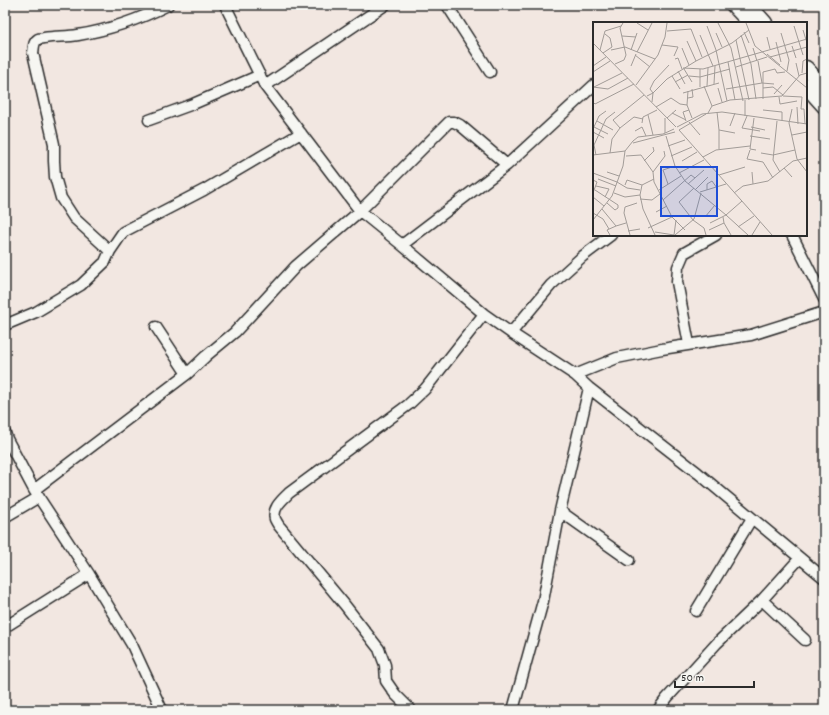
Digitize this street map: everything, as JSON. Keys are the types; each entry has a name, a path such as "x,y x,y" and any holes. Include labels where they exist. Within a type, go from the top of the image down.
{"main road":[{"path":"733,5 749,22"},
{"path":"749,5 765,22"},
{"path":"807,69 824,88"},
{"path":"807,87 824,106"}],"street":[{"path":"110,251 74,218 61,198 55,177 54,144 33,53 34,43 38,39 76,35 103,30 152,13 168,5"},
{"path":"225,5 265,86 360,211 484,314 510,333 575,375 589,388 698,473 824,578"},
{"path":"265,86 385,5"},
{"path":"447,5 490,72"},
{"path":"149,120 193,104 260,75"},
{"path":"402,245 507,165 593,86"},
{"path":"5,517 187,374 235,332 296,266 360,211 449,122 454,122 460,125 507,165"},
{"path":"5,325 36,312 81,285 105,262 110,251 123,232 204,190 301,133"},
{"path":"510,333 551,285 583,256 610,236"},
{"path":"689,344 677,282 678,266 684,253 714,236"},
{"path":"792,236 824,299"},
{"path":"575,375 617,358 751,334 824,312"},
{"path":"411,710 395,694 386,681 385,665 379,650 344,604 280,528 275,518 275,513 277,506 289,493 408,405 425,389 484,314"},
{"path":"156,327 187,374"},
{"path":"513,710 543,601 560,511 589,388"},
{"path":"5,433 37,493 132,645 162,710"},
{"path":"560,511 629,560"},
{"path":"696,611 752,518"},
{"path":"658,710 717,642 762,600 800,558"},
{"path":"5,627 89,574"},
{"path":"762,600 805,640"}]}
